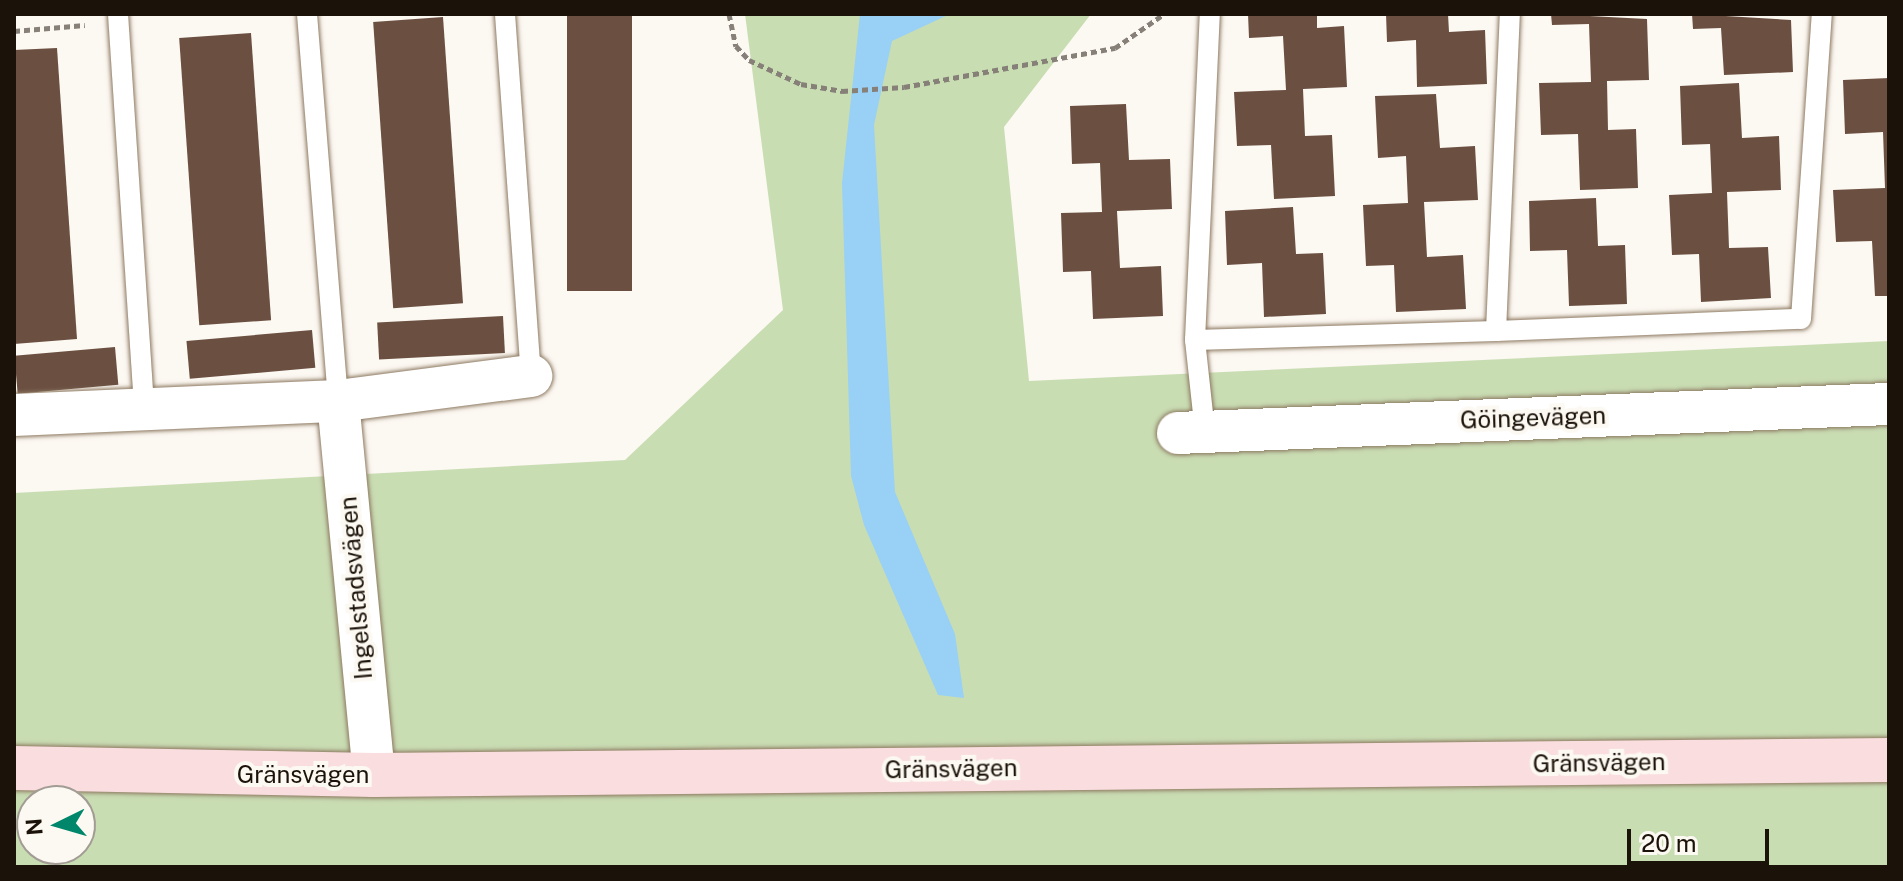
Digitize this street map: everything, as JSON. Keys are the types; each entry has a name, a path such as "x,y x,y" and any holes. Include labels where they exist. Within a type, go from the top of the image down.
{"street":[{"path":"14,415 338,401 531,376"},
{"name":"Ingelstadsvägen","path":"338,401 374,775"},
{"name":"Göingevägen","path":"1192,432 1889,404"},
{"name":"Gränsvägen","path":"14,768 374,775 1889,760"}],"lane":[{"path":"118,14 144,410"},
{"path":"307,14 338,401"},
{"path":"505,14 531,376"},
{"path":"1192,432 1210,14"},
{"path":"1496,331 1510,14"},
{"path":"1195,340 1801,319 1822,14"}],"path":[{"path":"729,14 736,46 749,60 801,84 842,91 904,87 1115,48 1164,14"}],"green space":[{"path":"745,14 1091,14 1004,127 1029,381 1889,341 1889,867 14,867 14,493 625,460 783,310"}],"water":[{"path":"860,14 950,14 892,41 874,125 895,492 955,634 964,698 938,695 864,525 851,476 842,183"}],"building":[{"path":"567,14 632,14 632,291 567,291"},
{"path":"1248,14 1317,14 1317,28 1344,26 1347,87 1303,89 1305,136 1332,135 1335,196 1274,199 1271,145 1237,146 1234,92 1286,90 1283,36 1249,38"},
{"path":"1386,14 1448,14 1449,32 1485,30 1487,84 1417,87 1416,40 1387,42"},
{"path":"1551,14 1647,19 1649,80 1607,81 1608,130 1636,129 1638,188 1580,190 1578,134 1541,135 1539,83 1591,82 1589,24 1552,25"},
{"path":"1692,14 1791,20 1793,72 1724,75 1721,28 1693,29"},
{"path":"443,17 463,303 393,308 373,22"},
{"path":"251,33 271,320 199,325 179,38"},
{"path":"57,48 77,339 14,344 14,50"},
{"path":"1889,78 1889,296 1875,296 1872,241 1836,242 1833,190 1885,188 1883,132 1845,134 1843,80"},
{"path":"1739,83 1742,138 1779,136 1781,190 1727,192 1729,248 1768,247 1771,298 1701,302 1699,254 1672,255 1669,195 1712,193 1710,144 1682,145 1680,86"},
{"path":"1436,94 1440,148 1475,146 1478,200 1424,202 1427,257 1463,255 1466,309 1396,312 1394,265 1366,266 1363,205 1408,203 1406,156 1378,158 1375,96"},
{"path":"1126,104 1129,160 1170,159 1172,209 1117,211 1120,268 1161,266 1163,316 1093,319 1091,271 1063,272 1061,213 1102,212 1100,163 1072,164 1070,106"},
{"path":"1596,198 1598,246 1625,245 1627,304 1569,306 1567,250 1530,251 1529,201"},
{"path":"1293,207 1296,254 1323,253 1326,314 1264,317 1262,263 1227,265 1225,211"},
{"path":"503,316 505,353 379,360 377,323"},
{"path":"312,330 315,368 190,379 186,341"},
{"path":"115,347 118,385 18,394 14,356"}]}
